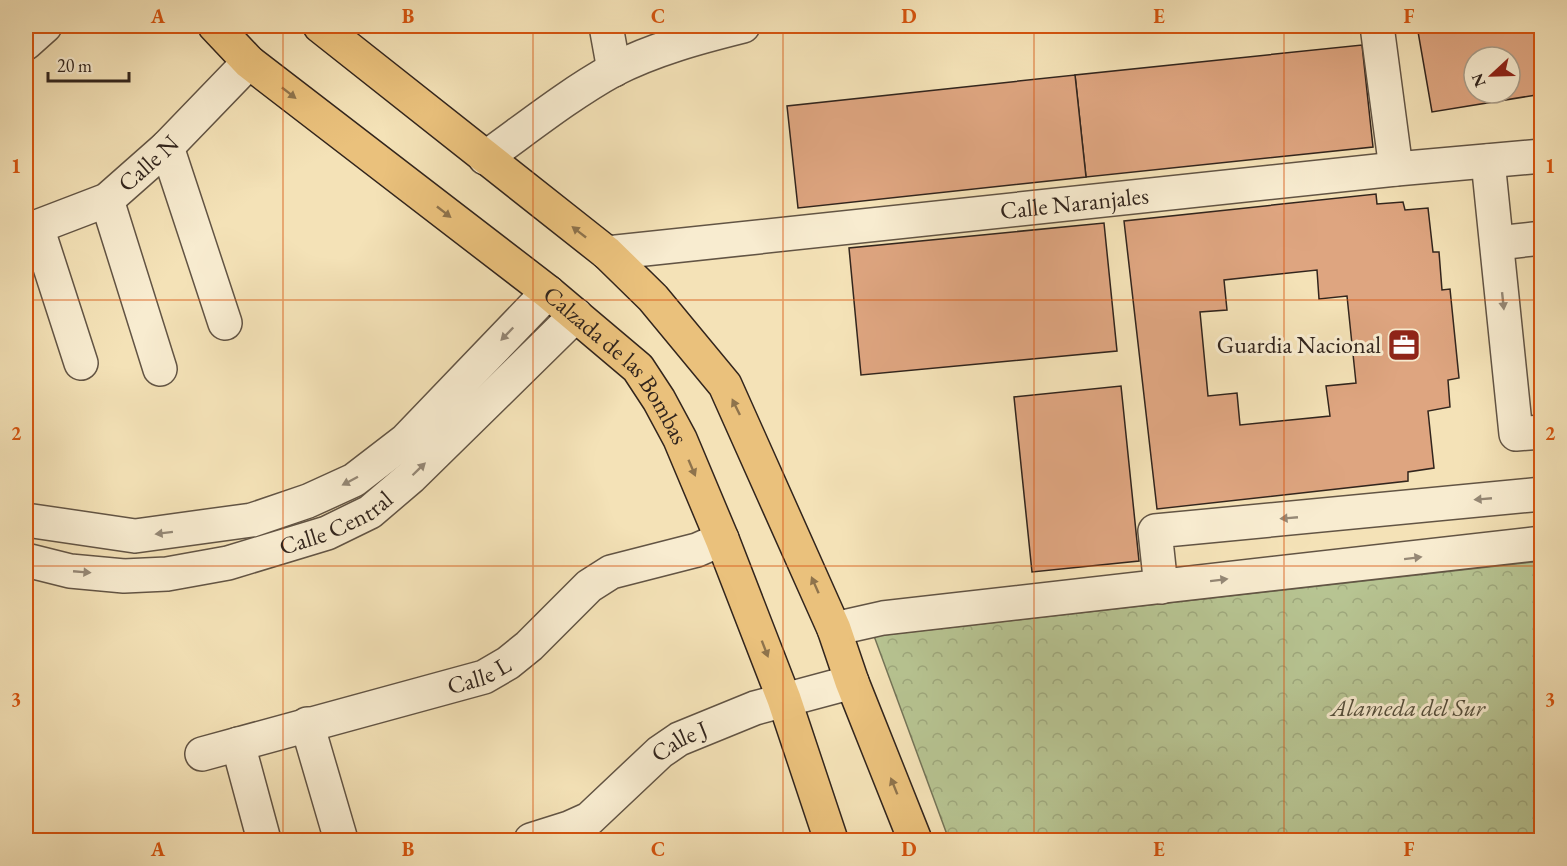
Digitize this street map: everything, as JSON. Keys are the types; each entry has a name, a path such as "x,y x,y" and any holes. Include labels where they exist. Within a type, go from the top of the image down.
{"main road":[{"name":"Calzada de las Bombas","path":"216,26 249,62 548,292 638,368 680,439 722,539 784,699 831,840"},
{"path":"320,26 607,254 653,298 725,385 834,629 852,682 915,840"}],"street":[{"path":"26,43 45,26"},
{"path":"606,26 614,70"},
{"path":"485,158 561,103 614,70 680,43 743,26"},
{"path":"1377,26 1396,169"},
{"name":"Calle N","path":"31,229 107,200 167,147 249,62"},
{"path":"167,147 225,323"},
{"name":"Calle Naranjales","path":"607,254 1396,169 1542,156"},
{"path":"1488,161 1516,434 1542,432"},
{"path":"107,200 160,369"},
{"path":"31,229 81,363"},
{"path":"1497,243 1542,238"},
{"name":"Calle Central","path":"26,520 135,536 252,520 308,501 354,480 406,440 548,292"},
{"name":"Calle Central","path":"26,560 70,571 124,576 167,574 228,563 327,534 370,512 411,477 576,315"},
{"path":"1161,587 1155,531 1542,494"},
{"name":"Calle L","path":"202,754 484,677 508,663 529,646 590,586 611,573 697,550 722,539"},
{"path":"834,629 883,618 1542,543"},
{"name":"Calle J","path":"531,840 589,819 660,752 679,739 755,708 852,682"},
{"path":"307,724 341,840"},
{"path":"238,744 264,840"}],"green space":[{"name":"Alameda del Sur","path":"1541,561 1541,840 949,840 874,636"}],"building":[{"path":"1417,26 1542,26 1542,94 1522,97 1522,45 1462,45 1462,105 1475,105 1432,112"},
{"path":"1362,45 1373,147 1086,177 1075,75"},
{"path":"1075,75 1086,177 798,208 787,106"},
{"name":"Guardia Nacional","path":"1376,194 1377,204 1403,202 1405,210 1428,208 1433,252 1439,252 1442,290 1450,289 1459,378 1448,380 1450,407 1428,411 1434,468 1408,472 1408,481 1157,509 1124,221","holes":["1317,270 1319,299 1347,296 1356,383 1326,386 1330,416 1240,425 1237,393 1208,396 1200,312 1227,310 1224,280"]},
{"path":"1104,223 1117,351 861,375 849,248"},
{"path":"1121,386 1139,561 1032,572 1014,397"}],"place":[{"name":"Guardia Nacional","path":"1404,345"}]}
